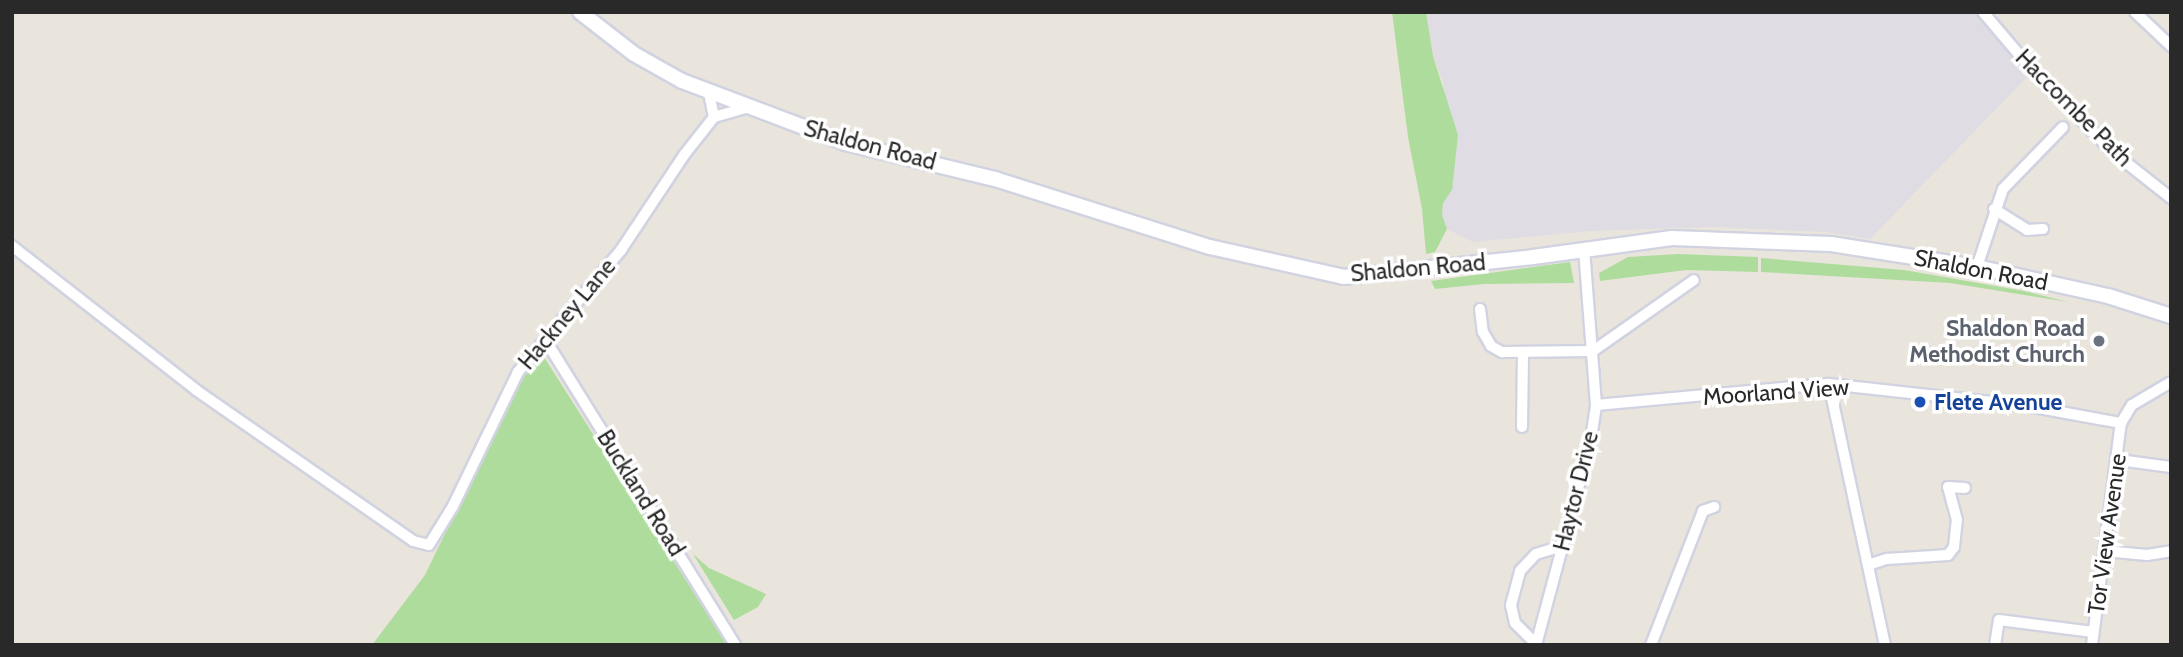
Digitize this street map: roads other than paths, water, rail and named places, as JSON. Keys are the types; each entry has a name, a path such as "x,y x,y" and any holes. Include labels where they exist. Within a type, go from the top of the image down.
{"street":[{"name":"Shaldon Road","path":"580,12 634,54 709,93 846,143 995,179 1210,247 1344,277 1672,238 1804,243 1977,267 2108,296 2171,316"},
{"name":"Haccombe Path","path":"1983,12 2033,71 2114,153 2171,198"},
{"path":"2136,12 2171,46"},
{"path":"709,93 714,117 748,107"},
{"name":"Hackney Lane","path":"12,246 196,390 413,541 429,545 453,506 518,372 621,250 684,155 714,117"},
{"path":"1977,267 1994,209 2003,189 2063,127"},
{"path":"1994,209 2027,230 2043,229"},
{"name":"Haytor Drive","path":"1536,644 1590,444 1596,405 1584,250"},
{"path":"1480,309 1483,331 1491,346 1502,352 1522,354 1593,351 1694,280"},
{"name":"Buckland Road","path":"546,341 735,645"},
{"path":"1522,354 1522,426"},
{"path":"2121,423 2132,405 2171,382"},
{"path":"1829,384 1885,645"},
{"name":"Moorland View","path":"1596,405 1829,384 2028,406 2121,423"},
{"name":"Tor View Avenue","path":"2092,645 2119,460 2121,423"},
{"path":"2119,460 2171,467"},
{"path":"1868,565 1887,559 1948,555 1954,547 1957,520 1948,487 1965,488"},
{"path":"1651,645 1703,511 1714,507"},
{"path":"1536,644 1515,622 1511,605 1520,572 1536,554 1562,546"},
{"path":"2105,551 2147,555 2171,551"},
{"path":"1995,645 1999,620 2093,632"}],"place":[{"name":"Shaldon Road Methodist Church","path":"2099,341"},
{"name":"Flete Avenue","path":"1920,402"}]}
